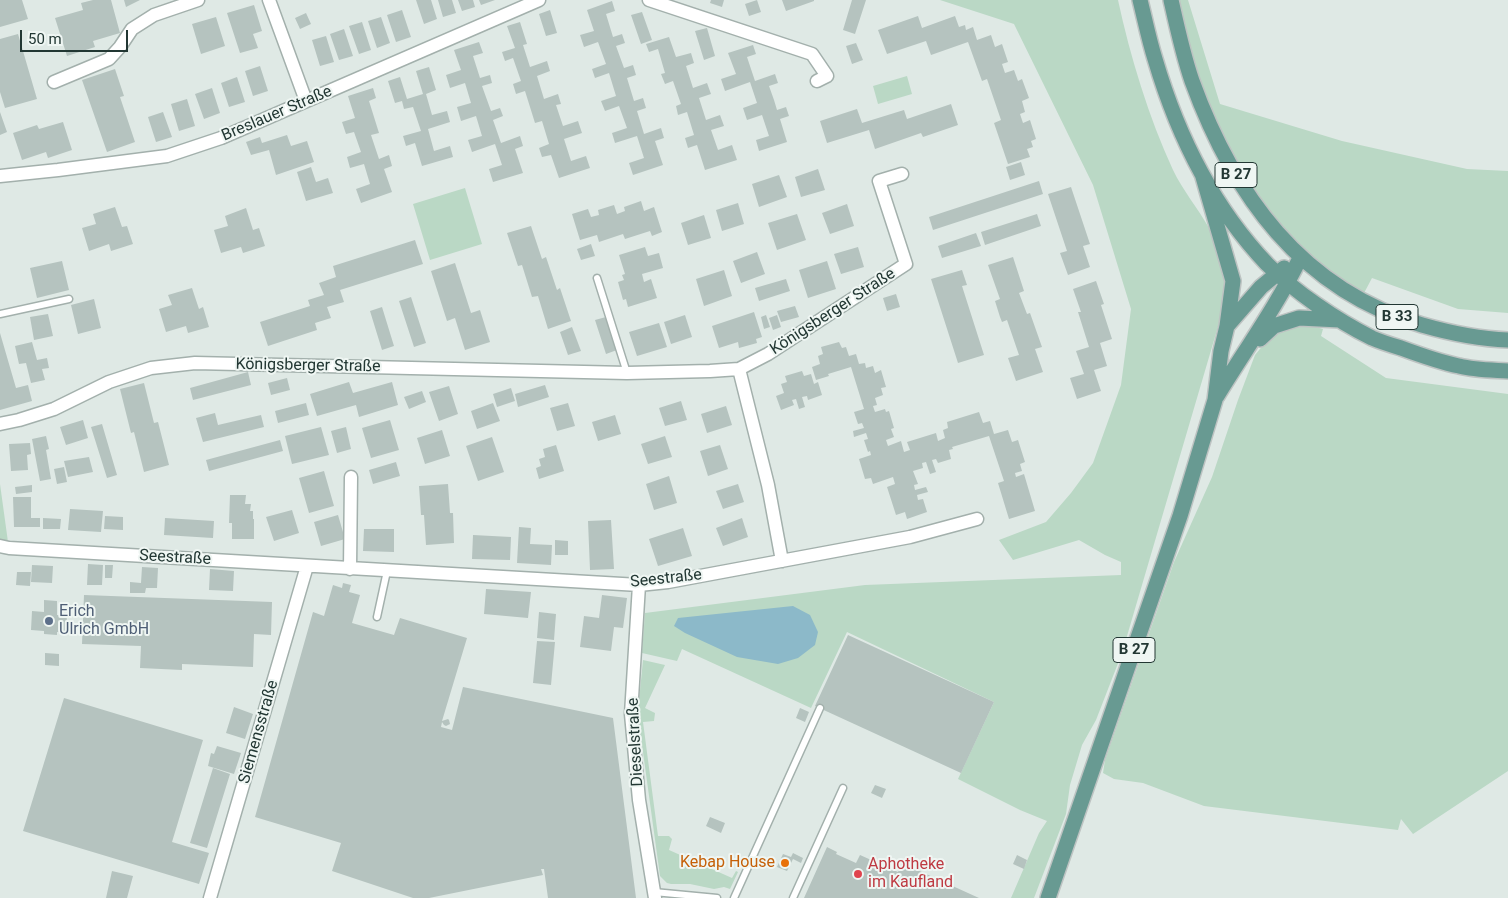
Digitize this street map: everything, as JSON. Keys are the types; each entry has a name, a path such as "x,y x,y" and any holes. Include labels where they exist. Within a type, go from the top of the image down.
{"main road":[{"name":"B 27","path":"1048,898 1180,516 1215,400 1233,281 1203,177 1170,103 1155,59 1140,0"},
{"name":"B 27","path":"1171,0 1192,80 1216,139 1240,183 1267,222 1300,258 1282,278 1242,354 1215,400"},
{"name":"B 33","path":"1203,177 1234,225 1266,263 1282,278 1340,320 1374,339 1460,367 1508,371"},
{"name":"B 33","path":"1300,258 1323,277 1354,297 1404,320 1449,333 1492,340 1508,340"},
{"name":"B 27","path":"1227,326 1261,287 1282,278"},
{"path":"1242,354 1274,326 1299,318 1340,320"}],"street":[{"path":"54,82 109,59 132,29 154,16 198,0"},
{"path":"269,0 306,101"},
{"name":"Breslauer Straße","path":"0,176 175,154 221,138 539,0"},
{"path":"650,0 812,54 827,76 817,81"},
{"name":"Königsberger Straße","path":"0,424 54,409 110,382 151,368 195,363 627,373 739,369 768,354 906,264 879,181 902,174"},
{"path":"739,369 768,485 782,562"},
{"path":"350,569 351,477"},
{"name":"Seestraße","path":"0,546 350,569 639,585 668,582 782,562 910,537 978,519"},
{"name":"Siemensstraße","path":"210,898 307,566"},
{"name":"Dieselstraße","path":"639,585 632,719 639,800 654,895"}],"lane":[{"path":"597,278 627,373"},
{"path":"0,314 69,299"},
{"path":"377,617 387,571"},
{"path":"734,898 820,708"},
{"path":"793,898 843,788"},
{"path":"654,895 717,898"}],"green space":[{"path":"940,0 1118,0 1134,65 1148,108 1177,178 1205,221 1218,247 1225,283 1222,313 1122,653 1096,720 1082,745 1070,785 1066,814 1034,898 1011,898 1039,833 1047,821 1020,810 958,779 994,702 847,632 811,708 682,649 677,661 642,653 645,613 865,585 1121,575 1121,562 1079,540 1013,560 999,540 1046,522 1093,463 1121,385 1131,309 1093,185 1014,24"},
{"path":"1177,0 1188,0 1220,104 1342,141 1467,169 1508,171 1508,313 1458,309 1372,278 1363,295 1328,273 1298,247 1263,205 1236,166 1209,108"},
{"path":"907,76 912,94 878,104 873,86"},
{"path":"465,188 482,244 430,260 413,204"},
{"path":"1309,325 1323,329 1321,336 1386,378 1508,394 1508,771 1413,834 1401,819 1398,830 1204,806 1143,783 1114,779 1103,773 1105,760 1174,562 1212,477 1255,355 1269,338 1289,326"},
{"path":"0,484 8,542 0,542"},
{"path":"643,660 665,665 645,708 655,713 654,721 643,722 658,836 669,836 672,839 669,850 732,878 736,871 738,872 730,889 724,887 714,889 690,884 671,884 667,883 660,876 639,723"}],"water":[{"path":"793,606 810,615 818,632 815,645 798,658 778,664 737,657 674,626 678,618"}],"building":[{"path":"0,0 22,0 28,19 0,27"},
{"path":"93,0 111,0 120,33 93,41 95,47 67,56 55,18 83,10 81,3"},
{"path":"124,0 140,0 126,7"},
{"path":"416,0 431,0 437,19 424,24"},
{"path":"438,0 452,0 456,13 443,17"},
{"path":"458,0 473,0 475,7 462,11"},
{"path":"479,0 495,0 481,5"},
{"path":"711,0 724,0 722,7 710,3"},
{"path":"757,0 761,12 749,16 745,4"},
{"path":"782,0 814,0 814,1 786,11"},
{"path":"852,0 866,0 855,34 843,30"},
{"path":"612,1 615,11 606,14 613,37 622,34 625,43 616,46 624,68 633,65 636,75 627,78 634,101 643,98 646,108 637,111 644,134 661,128 664,138 655,141 663,165 633,175 629,163 644,158 637,136 615,143 612,133 627,128 619,106 605,111 601,101 616,96 609,73 595,78 592,69 606,64 598,42 584,47 580,35 594,31 587,10"},
{"path":"254,5 262,31 253,34 258,48 240,53 227,13"},
{"path":"402,10 411,37 396,42 387,15"},
{"path":"550,10 557,33 546,36 539,14"},
{"path":"642,12 652,40 641,44 631,15"},
{"path":"306,13 311,24 300,29 295,18"},
{"path":"918,16 922,28 955,16 959,27 965,25 966,30 973,27 977,40 991,35 995,47 1002,44 1008,62 1002,64 1005,73 1014,70 1018,81 1022,79 1029,98 1022,101 1025,112 1020,114 1023,123 1030,120 1036,139 1031,141 1033,147 1027,149 1030,157 1008,164 994,123 1001,120 987,79 982,81 968,42 931,55 926,41 887,54 878,30"},
{"path":"216,17 225,46 201,54 192,24"},
{"path":"381,17 390,43 377,48 368,21"},
{"path":"362,22 371,50 359,54 349,26"},
{"path":"520,22 527,44 523,45 530,67 547,61 550,71 537,76 544,99 558,94 561,104 556,105 563,126 578,121 582,133 564,139 571,161 586,156 590,168 559,178 551,155 542,157 539,148 549,144 542,121 535,123 525,91 516,94 513,84 521,81 513,58 505,61 502,52 515,48 507,26"},
{"path":"707,28 715,56 704,60 695,31"},
{"path":"344,29 353,56 339,60 330,34"},
{"path":"18,34 37,99 5,108 0,92 0,39"},
{"path":"326,36 334,62 320,66 312,40"},
{"path":"669,37 676,57 691,53 694,63 686,66 693,88 707,83 711,94 699,98 706,120 720,115 724,126 711,130 718,150 732,145 737,160 705,170 697,145 688,148 685,138 694,135 687,112 678,115 676,106 681,104 673,81 665,84 661,74 665,73 658,49 649,52 646,44"},
{"path":"479,42 483,53 473,56 480,78 490,75 492,83 482,86 491,111 500,108 503,116 493,120 501,143 520,136 523,146 515,149 523,173 493,182 489,169 502,165 495,144 472,152 468,140 482,136 476,116 461,121 457,107 471,103 465,83 450,88 446,75 461,70 454,50"},
{"path":"856,43 863,60 852,64 846,46"},
{"path":"753,45 756,54 747,57 755,81 775,74 778,83 769,86 777,110 786,107 789,116 780,119 787,142 759,151 756,140 769,136 762,115 747,120 743,108 757,103 750,82 725,91 721,79 736,74 728,53"},
{"path":"260,66 268,91 253,96 245,71"},
{"path":"429,67 436,90 426,94 432,115 447,111 450,122 428,129 434,151 450,146 453,157 422,166 415,143 406,146 403,136 421,131 413,107 404,109 402,101 395,103 388,81 400,77 407,99 423,94 416,71"},
{"path":"115,69 124,96 120,97 135,142 107,152 82,80"},
{"path":"237,77 245,102 229,107 221,83"},
{"path":"212,88 220,113 204,119 195,94"},
{"path":"373,88 376,98 369,101 379,133 371,135 379,159 389,155 392,166 384,169 392,192 361,203 356,189 370,184 364,164 350,168 347,157 361,152 354,132 346,134 342,122 355,118 348,96"},
{"path":"187,99 195,126 179,131 171,104"},
{"path":"951,104 958,125 923,137 921,133 875,149 869,130 827,143 820,121 857,109 862,123 904,110 907,119"},
{"path":"0,112 7,132 0,135"},
{"path":"163,112 172,137 156,142 148,117"},
{"path":"63,122 72,150 48,158 46,152 22,160 13,133 37,125 39,129"},
{"path":"287,135 291,146 307,141 314,162 276,175 269,150 251,155 246,142 260,137 262,143"},
{"path":"1021,162 1025,175 1010,180 1006,167"},
{"path":"311,167 316,182 328,178 333,193 306,201 297,172"},
{"path":"818,169 825,190 801,197 795,177"},
{"path":"779,175 787,197 759,207 752,184"},
{"path":"1039,181 1043,194 933,230 929,217"},
{"path":"1071,187 1090,244 1083,246 1090,267 1068,275 1060,253 1067,251 1048,194"},
{"path":"641,201 644,211 654,207 662,232 652,236 650,231 625,239 623,234 599,242 597,235 580,240 572,214 588,209 591,217 599,215 598,210 614,205 617,214 625,211 624,207"},
{"path":"738,203 744,224 722,231 716,210"},
{"path":"847,204 854,226 830,234 822,213"},
{"path":"115,207 122,227 127,226 133,244 111,251 109,244 89,251 82,228 96,224 93,214"},
{"path":"246,208 253,230 259,228 265,246 243,253 241,247 221,253 214,230 228,226 225,216"},
{"path":"797,214 806,240 777,250 768,223"},
{"path":"1037,214 1041,226 985,245 981,232"},
{"path":"704,215 711,238 688,245 681,223"},
{"path":"531,226 542,259 546,257 557,290 560,288 571,321 548,329 538,296 532,297 522,265 518,266 507,233"},
{"path":"976,233 981,246 942,258 938,246"},
{"path":"415,240 423,264 340,290 344,302 327,307 331,318 315,323 317,330 268,346 260,322 310,306 308,300 324,295 319,283 336,277 333,266"},
{"path":"591,244 595,256 581,260 577,249"},
{"path":"645,247 648,256 659,253 663,268 642,274 644,282 651,279 657,298 628,307 626,299 623,300 618,282 624,280 622,275 625,274 619,255"},
{"path":"858,247 864,267 841,274 834,254"},
{"path":"757,252 765,274 741,283 733,261"},
{"path":"1013,257 1024,291 1019,293 1027,314 1030,313 1042,347 1035,349 1043,372 1016,381 1008,358 1019,355 1007,320 1002,322 1000,317 995,301 1000,299 988,265"},
{"path":"62,261 69,290 37,298 30,268"},
{"path":"827,261 836,289 808,298 799,270"},
{"path":"455,263 471,313 480,310 490,342 465,350 455,318 447,321 431,271"},
{"path":"724,270 732,296 704,306 696,279"},
{"path":"962,270 967,285 962,286 984,355 958,363 931,279"},
{"path":"786,279 790,291 759,301 755,288"},
{"path":"1096,281 1104,304 1101,305 1112,339 1100,343 1107,366 1094,370 1101,391 1077,399 1070,378 1084,374 1076,351 1089,347 1078,312 1081,312 1073,289"},
{"path":"192,288 199,309 203,307 209,327 188,333 186,326 166,332 159,309 172,305 168,295"},
{"path":"896,294 900,307 887,311 883,298"},
{"path":"411,297 426,343 414,347 399,301"},
{"path":"94,299 101,328 78,334 71,305"},
{"path":"795,306 799,317 781,322 777,311"},
{"path":"382,307 394,346 382,350 370,311"},
{"path":"754,312 762,337 756,339 757,343 739,348 738,342 719,348 712,326"},
{"path":"48,314 53,336 34,340 30,317"},
{"path":"685,315 692,337 671,344 664,322"},
{"path":"766,315 770,327 764,329 761,317"},
{"path":"777,315 781,327 773,330 769,318"},
{"path":"606,317 617,350 606,354 595,320"},
{"path":"659,323 667,347 637,356 629,332"},
{"path":"572,327 581,351 568,355 560,332"},
{"path":"0,333 16,388 28,385 32,401 0,410"},
{"path":"32,342 37,360 47,358 49,368 42,369 45,380 31,383 26,363 19,364 15,346"},
{"path":"839,342 842,348 846,347 849,356 856,354 859,364 865,363 866,368 873,366 875,373 881,370 886,387 881,388 883,395 875,398 877,405 873,406 875,412 885,409 886,412 889,411 894,428 891,429 894,437 886,440 888,446 901,441 904,452 910,450 907,442 936,433 938,441 945,438 943,430 948,428 947,422 979,412 983,423 990,421 994,434 1008,430 1012,442 1018,440 1025,462 1020,464 1022,471 1015,473 1016,477 1024,474 1035,511 1009,519 998,483 1004,481 989,436 952,447 953,449 949,450 951,459 938,463 936,459 932,460 936,472 930,474 926,462 922,463 923,468 913,471 918,484 914,485 915,490 926,487 928,492 917,495 918,500 923,499 927,512 907,519 905,512 896,515 887,487 895,484 893,477 873,484 871,478 865,479 859,459 871,455 864,440 868,439 866,433 854,437 853,431 864,428 862,423 858,424 854,412 864,409 851,367 816,380 812,367 820,364 818,356 823,354 821,347"},
{"path":"802,371 804,376 811,374 814,384 818,382 822,395 808,400 807,396 802,397 805,407 799,409 796,399 792,400 794,405 781,410 776,396 784,393 781,384 787,382 785,376"},
{"path":"248,372 251,385 193,400 190,388"},
{"path":"287,378 290,390 271,395 268,383"},
{"path":"349,382 353,393 392,382 398,405 359,417 356,405 317,416 310,394"},
{"path":"144,383 154,423 158,422 169,465 144,472 134,432 131,433 120,389"},
{"path":"545,385 549,397 518,407 515,394"},
{"path":"449,386 458,414 439,421 429,392"},
{"path":"511,388 515,401 497,407 493,394"},
{"path":"422,391 426,402 409,409 404,397"},
{"path":"681,401 687,420 665,426 659,408"},
{"path":"306,403 309,415 278,423 275,411"},
{"path":"493,403 500,421 477,429 471,411"},
{"path":"568,403 575,426 557,431 550,408"},
{"path":"726,406 732,425 707,433 701,414"},
{"path":"215,413 218,425 261,415 264,427 203,442 196,418"},
{"path":"615,415 621,434 598,441 592,422"},
{"path":"83,420 88,438 66,445 60,427"},
{"path":"390,420 399,450 371,458 362,428"},
{"path":"102,424 117,475 107,478 91,427"},
{"path":"321,427 329,455 292,464 285,436"},
{"path":"346,427 351,449 337,453 331,431"},
{"path":"442,430 450,456 425,464 417,438"},
{"path":"46,436 49,449 46,450 51,479 40,481 32,439"},
{"path":"665,436 672,457 648,464 641,444"},
{"path":"492,437 504,472 478,481 466,446"},
{"path":"280,440 283,451 209,471 206,460"},
{"path":"30,443 31,454 27,455 28,470 11,471 9,444"},
{"path":"556,445 564,471 539,479 536,468 541,466 539,459 545,457 543,449"},
{"path":"720,445 728,469 708,476 700,451"},
{"path":"89,457 93,472 68,477 64,461"},
{"path":"396,462 400,476 373,484 369,470"},
{"path":"64,467 67,482 57,484 54,469"},
{"path":"324,471 334,506 309,513 299,478"},
{"path":"669,476 677,503 654,510 646,484"},
{"path":"448,484 450,513 453,513 454,543 426,545 424,515 421,515 419,486"},
{"path":"738,484 744,502 723,509 716,491"},
{"path":"32,485 32,492 16,494 15,487"},
{"path":"230,495 246,495 245,504 251,504 250,511 253,511 254,519 254,539 232,539 232,523 229,523"},
{"path":"13,497 31,497 31,518 40,518 40,527 14,527"},
{"path":"70,509 103,511 101,532 68,530"},
{"path":"292,510 299,533 274,541 266,517"},
{"path":"338,515 345,539 321,546 314,522"},
{"path":"105,516 123,517 123,530 104,529"},
{"path":"43,518 61,519 60,529 43,529"},
{"path":"165,518 214,521 213,538 164,535"},
{"path":"742,518 748,537 723,546 716,528"},
{"path":"611,520 614,569 590,570 588,521"},
{"path":"519,527 531,528 530,544 552,545 551,565 517,563"},
{"path":"683,528 692,556 658,566 649,539"},
{"path":"364,529 394,529 394,552 363,551"},
{"path":"473,535 511,537 510,560 472,559"},
{"path":"555,540 568,541 568,555 555,555"},
{"path":"88,564 103,565 102,585 87,585"},
{"path":"32,565 53,566 52,583 31,582"},
{"path":"105,565 113,565 112,578 105,578"},
{"path":"142,567 158,568 157,588 146,588 145,593 130,593 130,582 141,583"},
{"path":"210,569 234,571 233,591 209,590"},
{"path":"17,572 31,572 30,586 16,585"},
{"path":"343,583 351,585 349,592 360,595 352,623 394,635 400,618 467,638 442,721 448,719 450,724 446,726 442,722 441,727 452,730 463,687 613,718 636,898 548,898 544,869 541,869 543,875 429,898 413,898 332,871 341,843 255,817 313,612 324,616 333,585 342,588"},
{"path":"486,589 531,592 528,618 484,614"},
{"path":"84,595 272,602 271,635 254,634 253,667 182,664 182,670 140,668 141,646 82,644"},
{"path":"602,595 627,598 623,628 614,627 611,651 580,647 584,616 599,618"},
{"path":"44,600 57,601 57,615 67,615 66,633 57,632 57,635 44,634 44,631 31,630 32,611 44,612"},
{"path":"539,612 556,614 554,640 537,638"},
{"path":"848,635 994,702 961,773 815,706"},
{"path":"537,641 555,642 551,685 533,683"},
{"path":"45,653 59,654 59,666 45,665"},
{"path":"64,698 203,740 172,842 209,853 199,884 23,831"},
{"path":"234,707 253,714 245,739 226,733"},
{"path":"800,708 809,712 805,722 796,718"},
{"path":"217,746 241,753 234,774 208,766 211,753 214,754"},
{"path":"213,768 230,774 207,848 190,843"},
{"path":"875,785 886,789 882,798 871,793"},
{"path":"710,817 725,823 721,833 706,826"},
{"path":"827,847 837,852 836,854 856,863 860,855 898,872 902,863 979,898 804,898"},
{"path":"793,853 803,858 801,863 793,859 787,871 777,867 783,854 791,857"},
{"path":"1017,855 1027,860 1024,869 1013,864"},
{"path":"112,871 133,876 127,898 106,898"}],"place":[{"name":"Erich Ulrich GmbH","path":"49,621"},
{"name":"Kebap House","path":"785,863"},
{"name":"Aphotheke im Kaufland","path":"858,874"}]}
